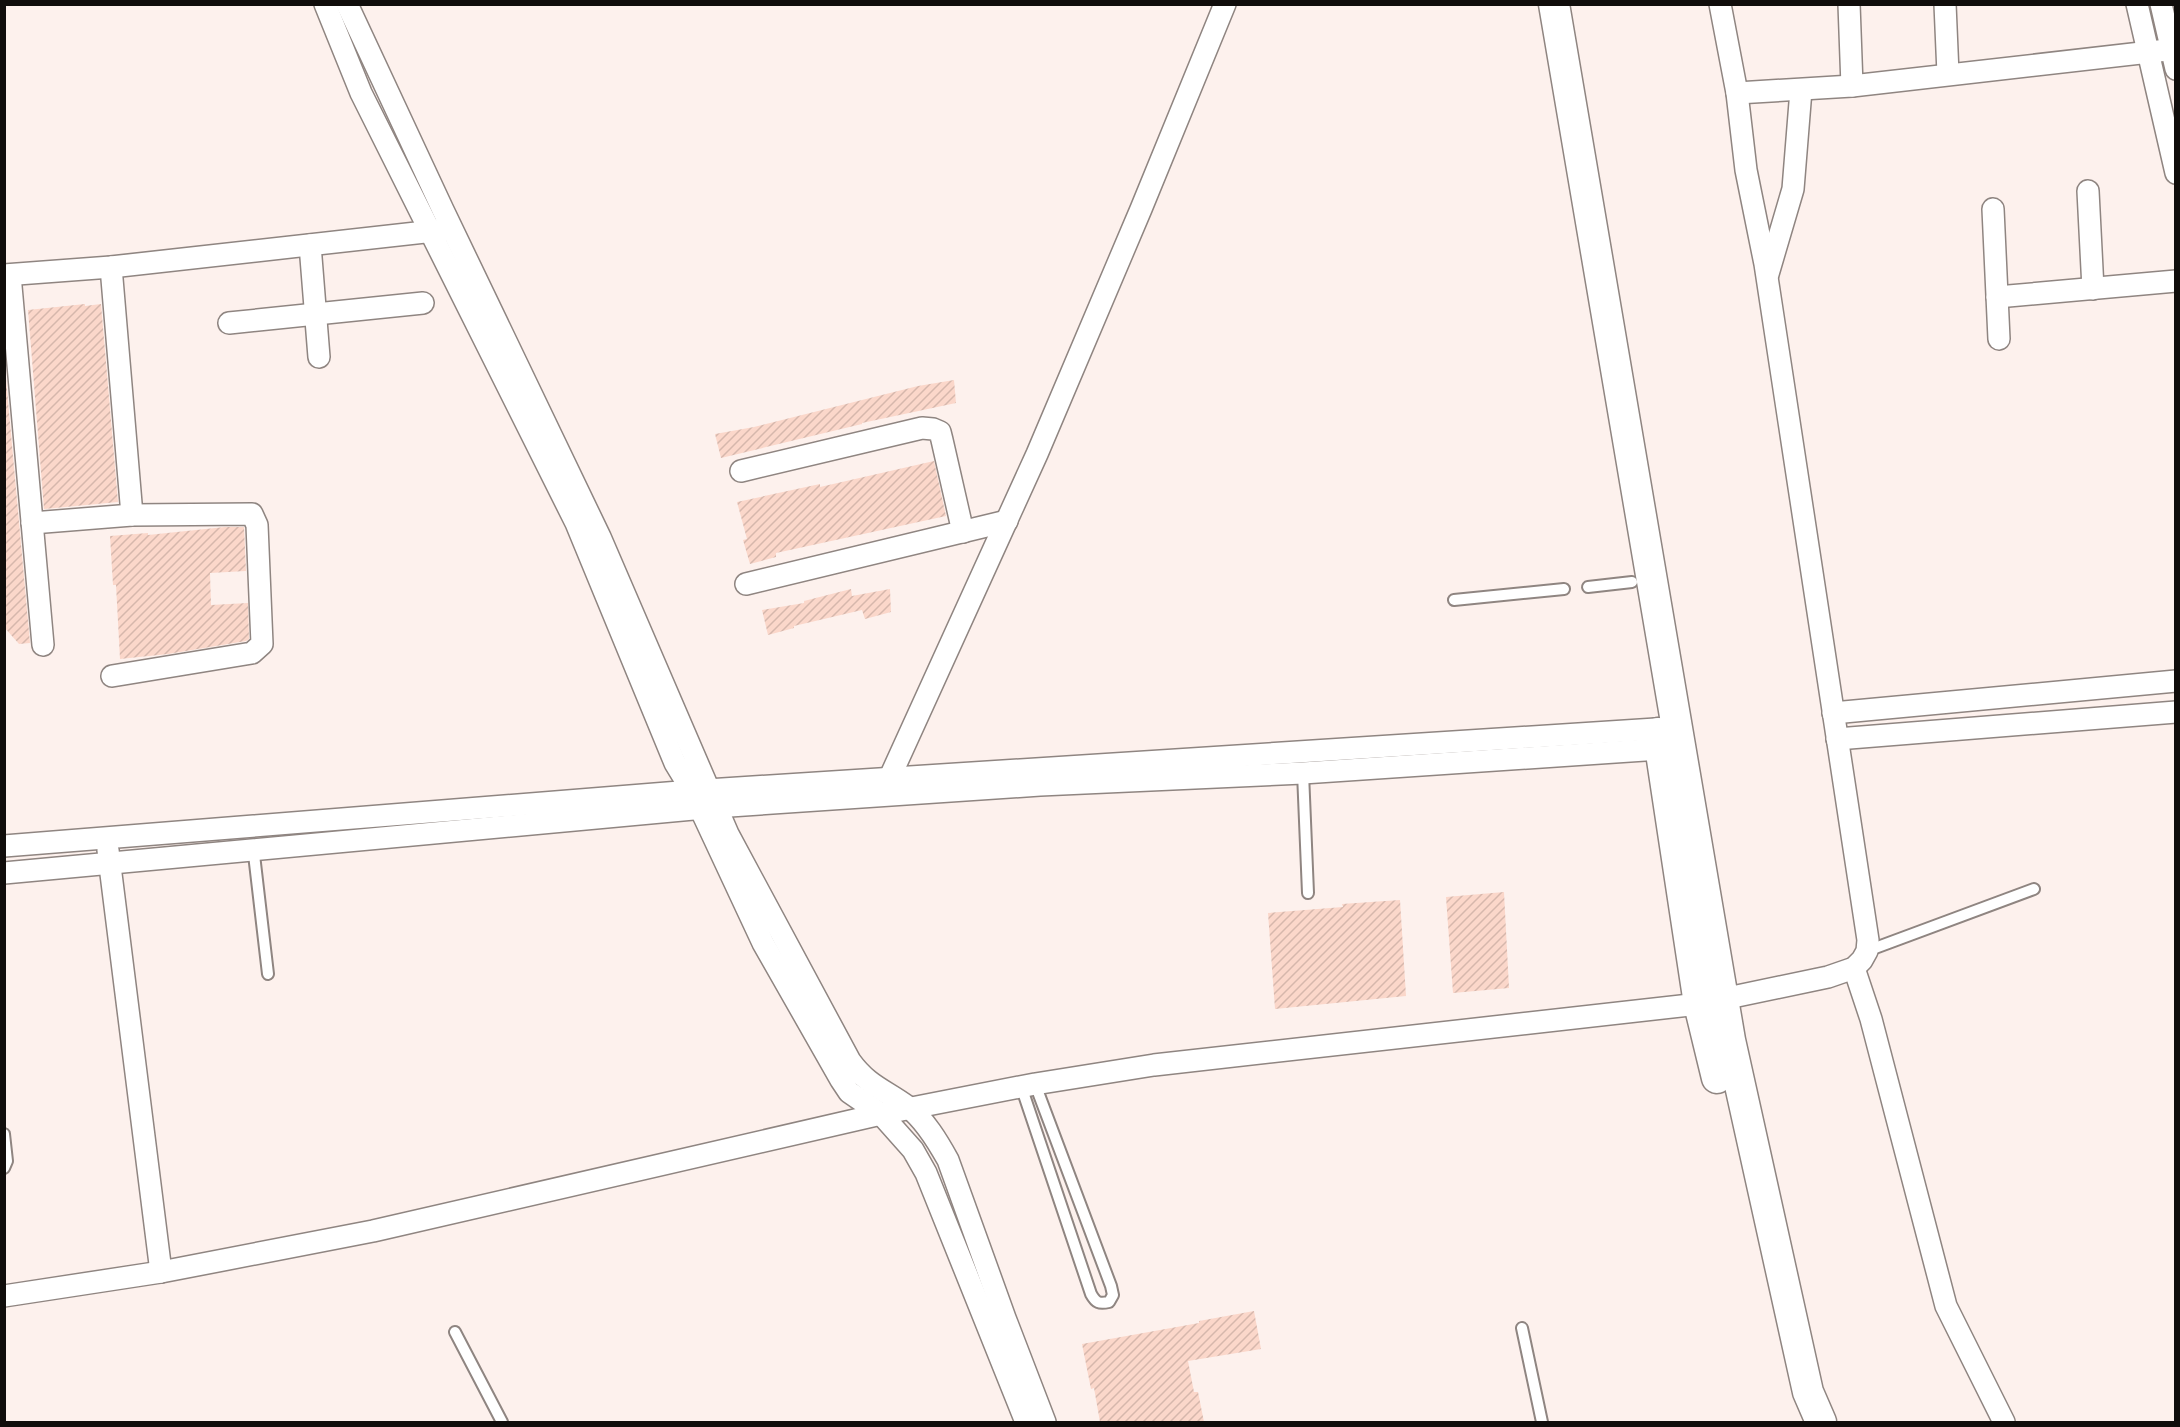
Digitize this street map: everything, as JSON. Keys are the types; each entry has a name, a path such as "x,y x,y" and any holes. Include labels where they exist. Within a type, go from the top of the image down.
{"main road":[{"path":"1534,4 1632,582 1669,738"},
{"path":"1554,4 1711,1001 1789,1398 1798,1422"},
{"path":"1711,1001 1732,1052 1808,1392 1821,1422"}],"street":[{"path":"325,4 361,93 576,523 675,763 704,799 850,1061 858,1072 874,1086 910,1108 935,1138 948,1160 1045,1422"},
{"path":"347,4 600,537 763,943 849,1092 881,1114 914,1150 926,1173 1026,1422"},
{"path":"886,787 1007,521 1141,209 1225,4"},
{"path":"4,1296 161,1272 373,1231 881,1114 1028,1085 1165,1064 1711,1001 1828,977 1854,968 1867,951 1868,940 1765,264 1746,170 1737,93 1720,4"},
{"path":"1849,4 1852,86"},
{"path":"1945,4 1948,74"},
{"path":"2137,4 2175,173"},
{"path":"1737,93 1852,86 2147,53 2174,56 2161,4"},
{"path":"1767,281 1793,189 1802,90"},
{"path":"2088,191 2093,289"},
{"path":"1993,209 1999,339"},
{"path":"43,645 7,275 111,267 453,230"},
{"path":"310,244 320,357"},
{"path":"111,267 132,515"},
{"path":"1997,297 2175,281"},
{"path":"229,323 423,303"},
{"path":"741,471 922,428 933,429 940,432 963,532"},
{"path":"32,523 132,515 252,514 257,525 262,644 252,653 112,676"},
{"path":"746,584 1007,521"},
{"path":"1833,713 2175,681"},
{"path":"1837,740 2175,712"},
{"path":"886,787 1040,785 1303,773 1669,738"},
{"path":"4,846 252,826 1669,738"},
{"path":"4,873 254,850 704,799"},
{"path":"106,838 161,1272"},
{"path":"1854,968 1871,1019 1946,1306 2004,1422"}],"lane":[{"path":"1588,586 1632,582"},
{"path":"1454,600 1564,589"},
{"path":"1303,773 1308,893"},
{"path":"252,826 268,974"},
{"path":"1867,951 2034,889"},
{"path":"1028,1085 1111,1286 1113,1295 1109,1302 1101,1304 1095,1301 1090,1294 1028,1085"},
{"path":"4,1134 7,1161 4,1168"},
{"path":"1522,1328 1542,1422"},
{"path":"455,1332 502,1422"}],"building":[{"path":"85,304 85,306 101,304 118,502 44,509 28,310"},
{"path":"4,357 30,643 19,644 4,627"},
{"path":"954,380 956,403 862,423 721,458 715,434 754,427 918,386"},
{"path":"934,461 946,516 776,553 776,557 750,564 743,540 747,539 737,502 820,484 820,487"},
{"path":"244,527 246,571 210,573 211,605 248,603 249,639 168,654 120,659 116,585 113,585 110,536 148,533 148,535"},
{"path":"851,589 852,596 890,589 891,612 865,619 862,610 794,626 794,628 768,635 762,610 804,603 804,601"},
{"path":"1504,892 1509,988 1453,993 1446,897"},
{"path":"1400,900 1406,996 1275,1009 1268,913"},
{"path":"1254,1311 1261,1349 1188,1361 1194,1392 1198,1392 1204,1422 1100,1422 1082,1344"}]}
